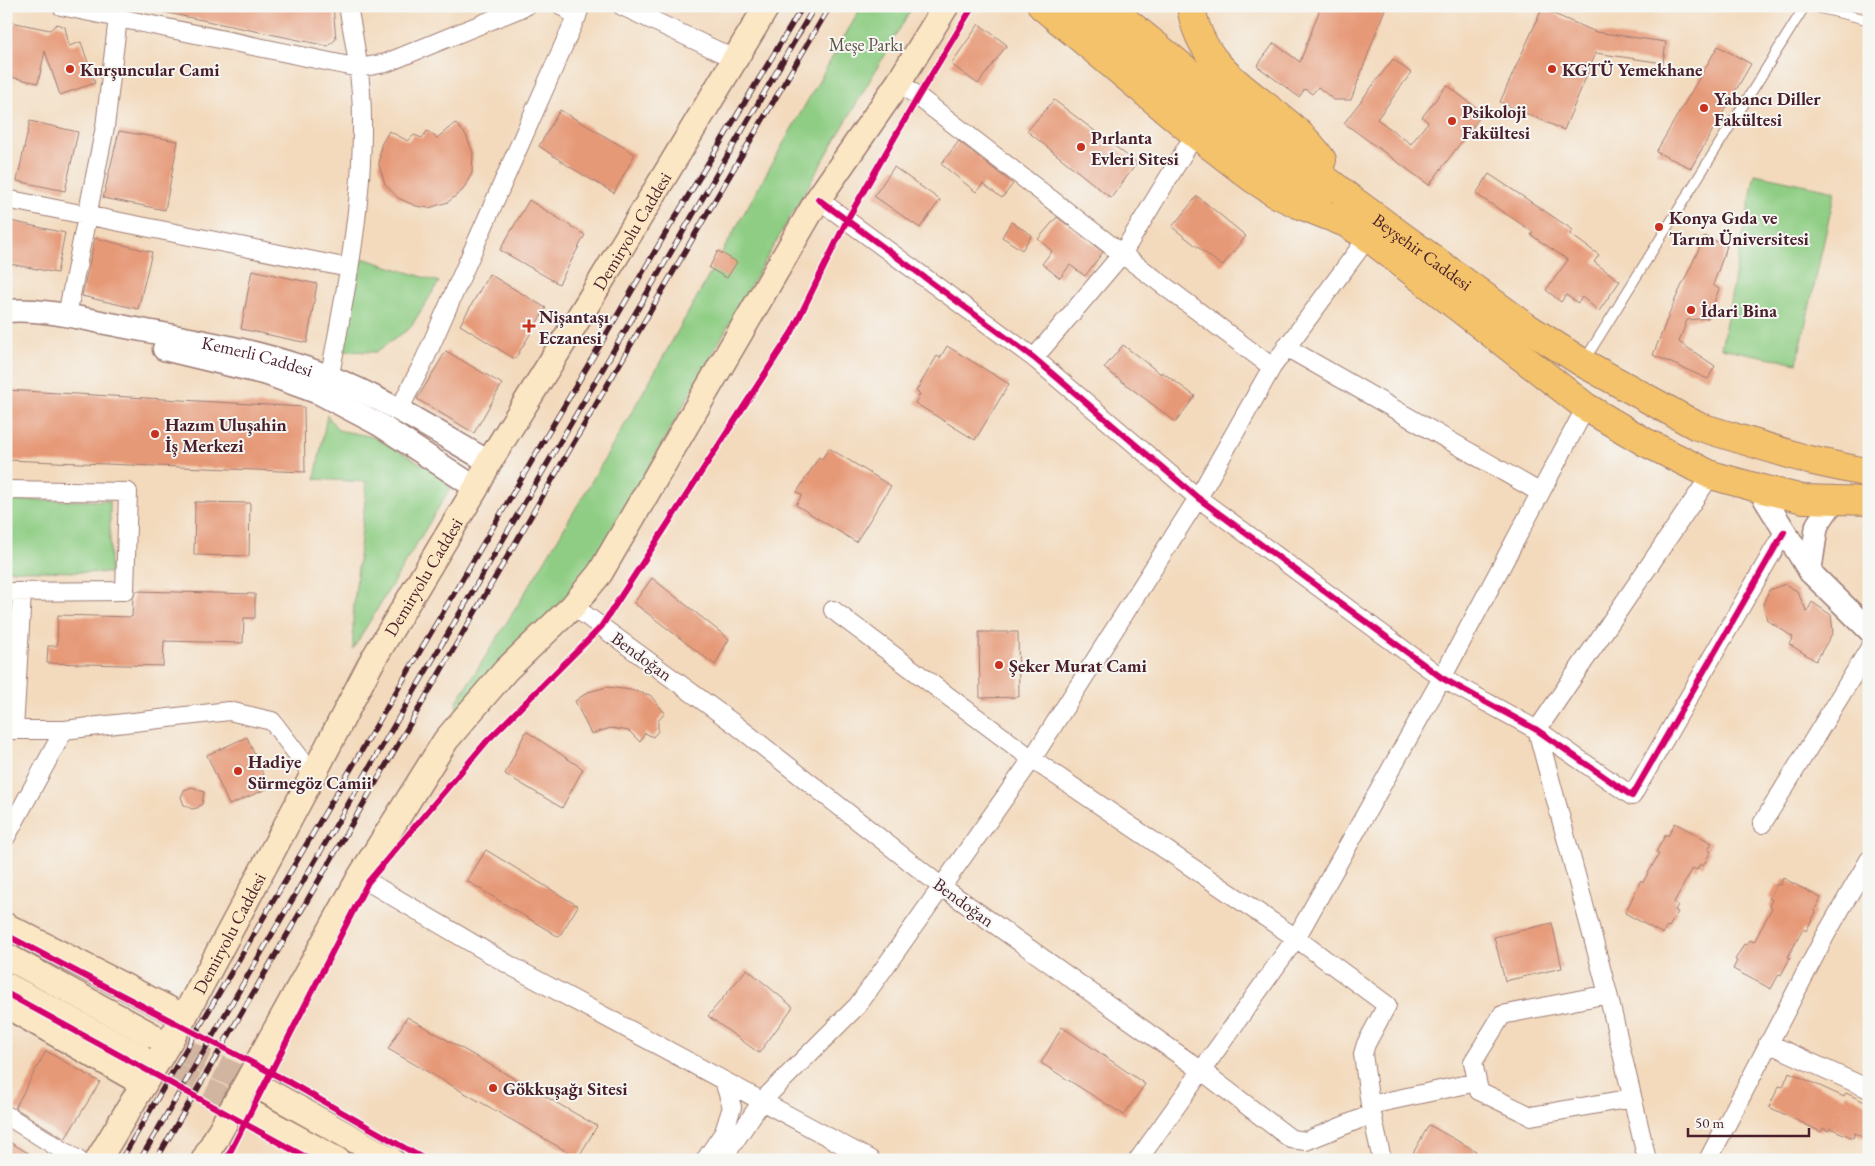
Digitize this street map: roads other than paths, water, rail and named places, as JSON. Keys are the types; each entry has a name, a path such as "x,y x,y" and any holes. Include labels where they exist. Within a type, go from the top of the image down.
{"main road":[{"name":"Demiryolu Caddesi","path":"98,1160 184,1017 314,775 371,663 476,488 489,462 590,301 767,6"},
{"path":"204,1160 360,878 446,740 506,670 573,606 600,573 818,199 899,82 946,6"},
{"path":"1042,6 1195,134 1252,178 1275,193 1357,230"},
{"name":"Beyşehir Caddesi","path":"1073,6 1206,115 1586,407 1645,442 1711,475 1803,500"},
{"name":"Beyşehir Caddesi","path":"1107,6 1334,186 1525,326 1583,363 1697,426 1809,460"},
{"path":"1191,6 1195,26 1201,40 1216,64 1235,83 1306,142 1329,170 1334,186"},
{"path":"1758,488 1757,472 1768,448"},
{"path":"1869,473 1809,460 1808,479 1803,500 1869,501"},
{"path":"6,926 184,1017"},
{"path":"6,956 146,1046 6,985"},
{"path":"6,1006 144,1084"},
{"path":"268,1091 391,1160"},
{"path":"253,1114 336,1160"}],"street":[{"path":"61,6 88,9 359,68 386,63 526,6"},
{"path":"327,387 355,225 362,119 359,68 348,6"},
{"path":"398,410 423,363 579,12 562,6"},
{"path":"622,6 735,59"},
{"path":"67,315 105,127 118,17"},
{"path":"899,82 1272,367"},
{"path":"1034,358 1122,254 1195,134"},
{"path":"6,199 349,268"},
{"path":"818,199 1034,358 1198,498 1442,678 1537,730 1632,796 1784,532"},
{"path":"722,1160 762,1101 858,1005 1032,759 1198,498 1272,367 1357,230"},
{"name":"Kemerli Caddesi","path":"6,312 29,311 67,315 243,350 296,365 380,425 476,488"},
{"name":"Kemerli Caddesi","path":"6,326 65,326 327,387 398,410 489,462"},
{"path":"1286,347 1540,492"},
{"path":"1138,1160 1296,938 1442,678 1586,407"},
{"path":"1646,1160 1608,994 1537,730 1711,475"},
{"path":"1758,488 1810,572 1869,630"},
{"path":"6,490 128,492 125,591 14,592 10,730 64,730 229,710 272,721 314,775"},
{"path":"1803,500 1810,572"},
{"path":"1810,572 1817,525 1835,500"},
{"name":"Bendoğan","path":"573,606 736,725 942,887 1202,1071 1291,1138 1306,1142 1371,1110 1477,1082"},
{"path":"833,610 1032,759 1296,938 1387,1005 1366,1044 1364,1054 1371,1110 1382,1160"},
{"path":"1762,824 1869,650"},
{"path":"6,837 64,730"},
{"path":"1708,1160 1825,936 1869,860"},
{"path":"360,878 511,966 871,1160"},
{"path":"1608,994 1502,1015 1473,1062 1479,1091 1531,1116 1632,1098"},
{"path":"1768,1043 1869,1089"},
{"path":"724,1081 738,1093 747,1106 745,1127"},
{"path":"705,1160 724,1132 732,1107 724,1081"},
{"path":"6,1116 78,1160"}],"lane":[{"path":"1583,363 1805,6"},
{"path":"1810,6 1869,20"}],"tunnel":[{"path":"151,1035 267,1091"},
{"path":"140,1057 253,1114"}],"railway":[{"path":"121,1160 664,236 803,6"},
{"path":"140,1160 815,6"},
{"path":"156,1160 830,6"}],"place":[{"name":"Kurşuncular Cami","path":"70,69"},
{"name":"KGTÜ Yemekhane","path":"1552,69"},
{"name":"Yabancı Diller Fakültesi","path":"1704,108"},
{"name":"Psikoloji Fakültesi","path":"1452,121"},
{"name":"Pırlanta Evleri Sitesi","path":"1081,147"},
{"name":"Konya Gıda ve Tarım Üniversitesi","path":"1659,227"},
{"name":"İdari Bina","path":"1691,310"},
{"name":"Nişantaşı Eczanesi","path":"529,326"},
{"name":"Hazım Uluşahin İş Merkezi","path":"155,434"},
{"name":"Şeker Murat Cami","path":"999,665"},
{"name":"Hadiye Sürmegöz Camii","path":"238,771"},
{"name":"Gökkuşağı Sitesi","path":"493,1088"}],"park label":[{"name":"Meşe Parkı","path":"866,44"}]}
